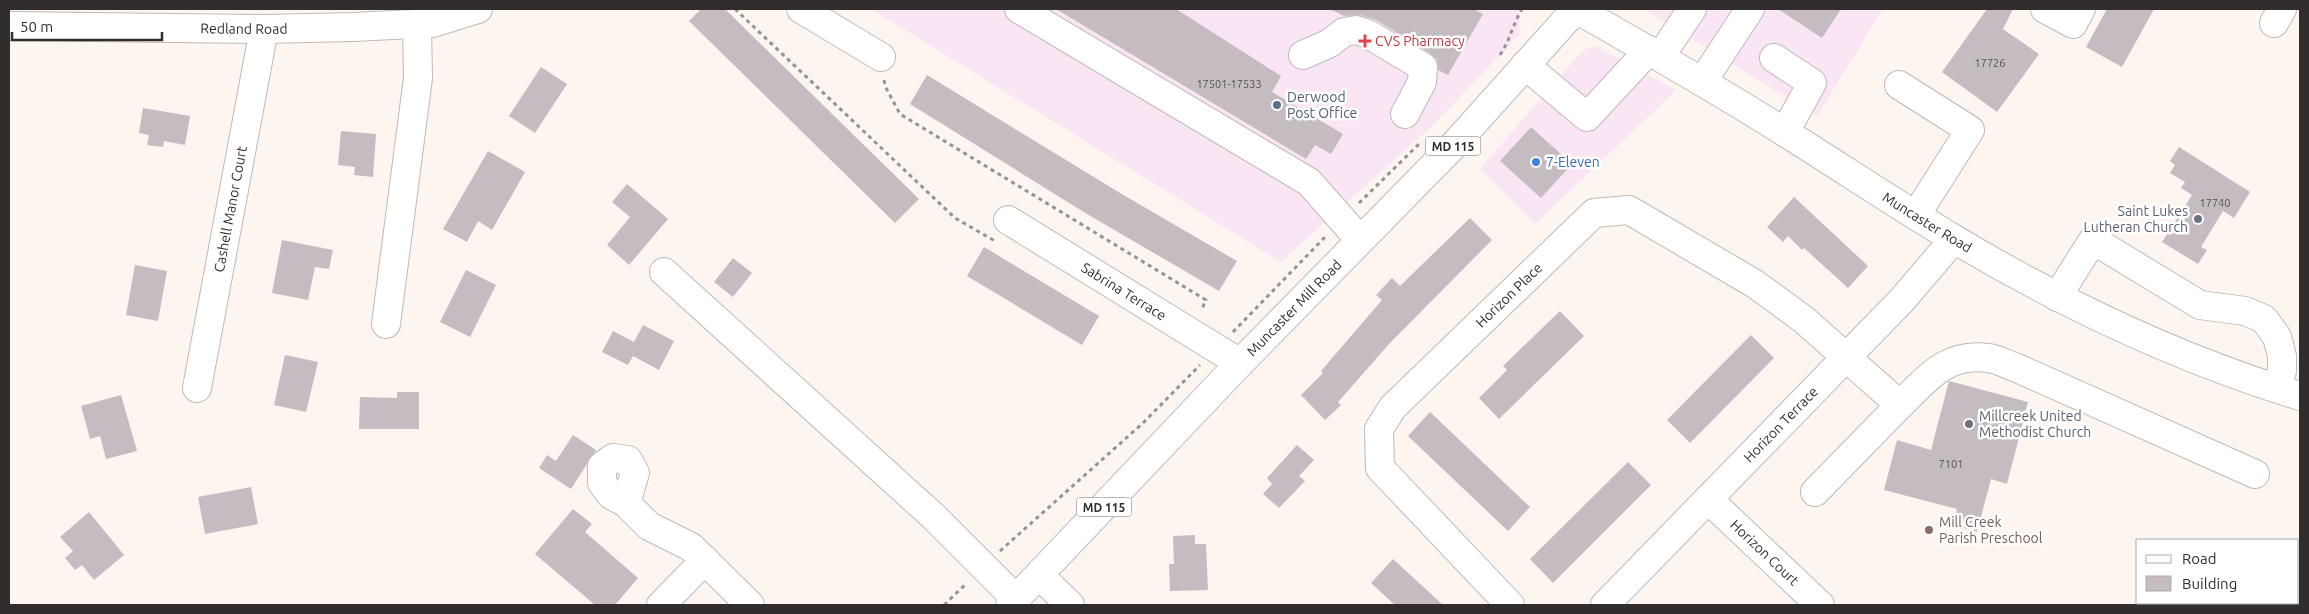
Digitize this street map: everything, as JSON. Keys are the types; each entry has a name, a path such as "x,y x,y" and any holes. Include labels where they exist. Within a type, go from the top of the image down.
{"street":[{"name":"Redland Road","path":"9,26 264,29 417,24 433,22 478,9"},
{"path":"801,9 880,57"},
{"path":"1019,9 1309,182 1360,240"},
{"name":"Muncaster Road","path":"1576,9 1785,132 1954,239 2057,297 2164,348 2288,392"},
{"name":"Muncaster Mill Road","path":"1013,602 1240,363 1454,145 1576,9"},
{"path":"1525,66 1587,118 1654,54 1692,9"},
{"path":"1702,82 1750,9"},
{"path":"2045,9 2073,24 2081,9"},
{"path":"386,324 418,78 417,24"},
{"name":"Cashell Manor Court","path":"197,388 264,29"},
{"path":"1303,55 1330,43 1344,32 1356,30 1368,34 1423,67 1422,82 1405,114"},
{"path":"1774,58 1812,83 1785,132"},
{"path":"1899,85 1970,130 1916,215"},
{"name":"Horizon Place","path":"1510,605 1380,468 1379,429 1393,406 1594,213 1629,210 1755,284 1803,318 1900,405"},
{"name":"Sabrina Terrace","path":"1002,231 1191,332 1240,363"},
{"name":"Horizon Terrace","path":"1605,605 1902,300 1954,239"},
{"path":"2057,297 2093,240 2200,305 2245,311 2264,319 2277,337 2282,356 2282,371 2288,392"},
{"path":"664,272 933,516 983,567 1013,602"},
{"path":"1815,492 1940,366 1954,360 1971,357 1990,358 2017,368 2255,474"},
{"name":"Horizon Court","path":"1708,499 1820,605"},
{"path":"626,503 649,526 691,547 750,605"},
{"path":"661,605 704,560"},
{"path":"1039,575 1070,605"}],"path":[{"path":"735,9 955,218 1002,231"},
{"path":"1497,61 1509,42 1515,21 1522,9"},
{"path":"880,57 885,86 900,114 1206,300 1191,332"},
{"path":"944,605 983,567 1143,423 1427,136"}],"shaded area":[{"path":"871,9 1518,9 1520,34 1433,125 1281,262"},
{"path":"1647,9 1883,9 1817,116 1647,11"},
{"path":"1595,46 1676,90 1535,224 1480,169 1583,50"}],"building":[{"path":"701,9 725,9 919,199 895,223 689,21"},
{"path":"1056,9 1176,9 1281,76 1272,92 1343,134 1331,154 1315,145 1306,159"},
{"path":"1330,9 1473,9 1483,14 1448,75 1438,70 1437,60 1431,54 1376,20 1360,15 1344,16"},
{"path":"1778,9 1841,9 1822,38"},
{"path":"1987,9 2013,9 2003,29 2039,54 1997,112 1942,72"},
{"path":"2107,9 2154,9 2122,67 2086,47"},
{"path":"541,67 567,84 535,133 509,116"},
{"path":"927,75 1120,193 1237,261 1219,291 1087,214 910,104"},
{"path":"143,108 190,116 185,145 164,141 163,147 147,145 149,135 139,133"},
{"name":"7-Eleven","path":"1531,127 1572,164 1541,198 1500,161"},
{"path":"341,131 376,134 373,177 354,175 355,167 338,165"},
{"path":"2179,147 2250,192 2234,218 2223,211 2201,247 2207,250 2198,264 2162,242 2192,195 2181,188 2185,182 2170,173 2175,165 2170,161"},
{"path":"488,151 525,172 492,230 478,221 467,242 443,229"},
{"path":"627,184 668,219 629,265 607,245 630,217 612,202"},
{"path":"1794,197 1868,266 1848,288 1804,248 1802,250 1788,236 1783,242 1767,227"},
{"path":"1470,218 1492,240 1390,343 1338,402 1341,405 1325,420 1301,395 1323,373 1321,371 1382,300 1376,295 1392,278 1400,286"},
{"path":"282,240 333,250 329,269 315,267 308,300 272,293"},
{"path":"984,247 1099,316 1082,345 967,276"},
{"path":"733,258 752,273 733,297 714,282"},
{"path":"135,265 167,271 158,321 126,315"},
{"path":"466,270 496,285 470,337 440,322"},
{"path":"1560,311 1584,336 1499,419 1479,398 1507,370 1503,366"},
{"path":"643,325 674,341 659,370 633,356 628,365 602,352 613,331 634,342"},
{"path":"1751,335 1774,358 1690,443 1667,420"},
{"path":"285,355 318,362 306,412 274,405"},
{"path":"1949,381 2028,402 2007,484 1991,479 1977,532 1953,525 1957,509 1884,490 1897,440 1931,450"},
{"path":"397,392 419,392 419,429 359,429 360,397 397,398"},
{"path":"121,395 137,451 106,459 100,436 90,439 81,406"},
{"path":"1430,412 1530,507 1508,531 1408,436"},
{"path":"573,435 596,450 571,489 539,468 547,455 556,461"},
{"path":"1297,445 1314,460 1299,476 1305,481 1279,508 1263,494 1272,484 1267,478"},
{"path":"1628,462 1651,485 1553,583 1530,559"},
{"path":"251,487 258,524 205,534 198,497"},
{"path":"573,509 592,524 585,532 638,578 615,605 595,605 535,554"},
{"path":"89,512 124,555 94,580 82,565 75,570 65,558 73,551 60,537"},
{"path":"1195,535 1195,544 1206,544 1208,590 1170,591 1169,564 1174,564 1173,536"},
{"path":"1393,559 1443,605 1395,605 1371,583"}],"place":[{"name":"CVS Pharmacy","path":"1365,41"},
{"name":"Derwood Post Office","path":"1277,105"},
{"name":"7-Eleven","path":"1536,162"},
{"name":"Saint Lukes Lutheran Church","path":"2198,219"},
{"name":"Millcreek United Methodist Church","path":"1969,424"},
{"name":"Mill Creek Parish Preschool","path":"1929,530"}]}
